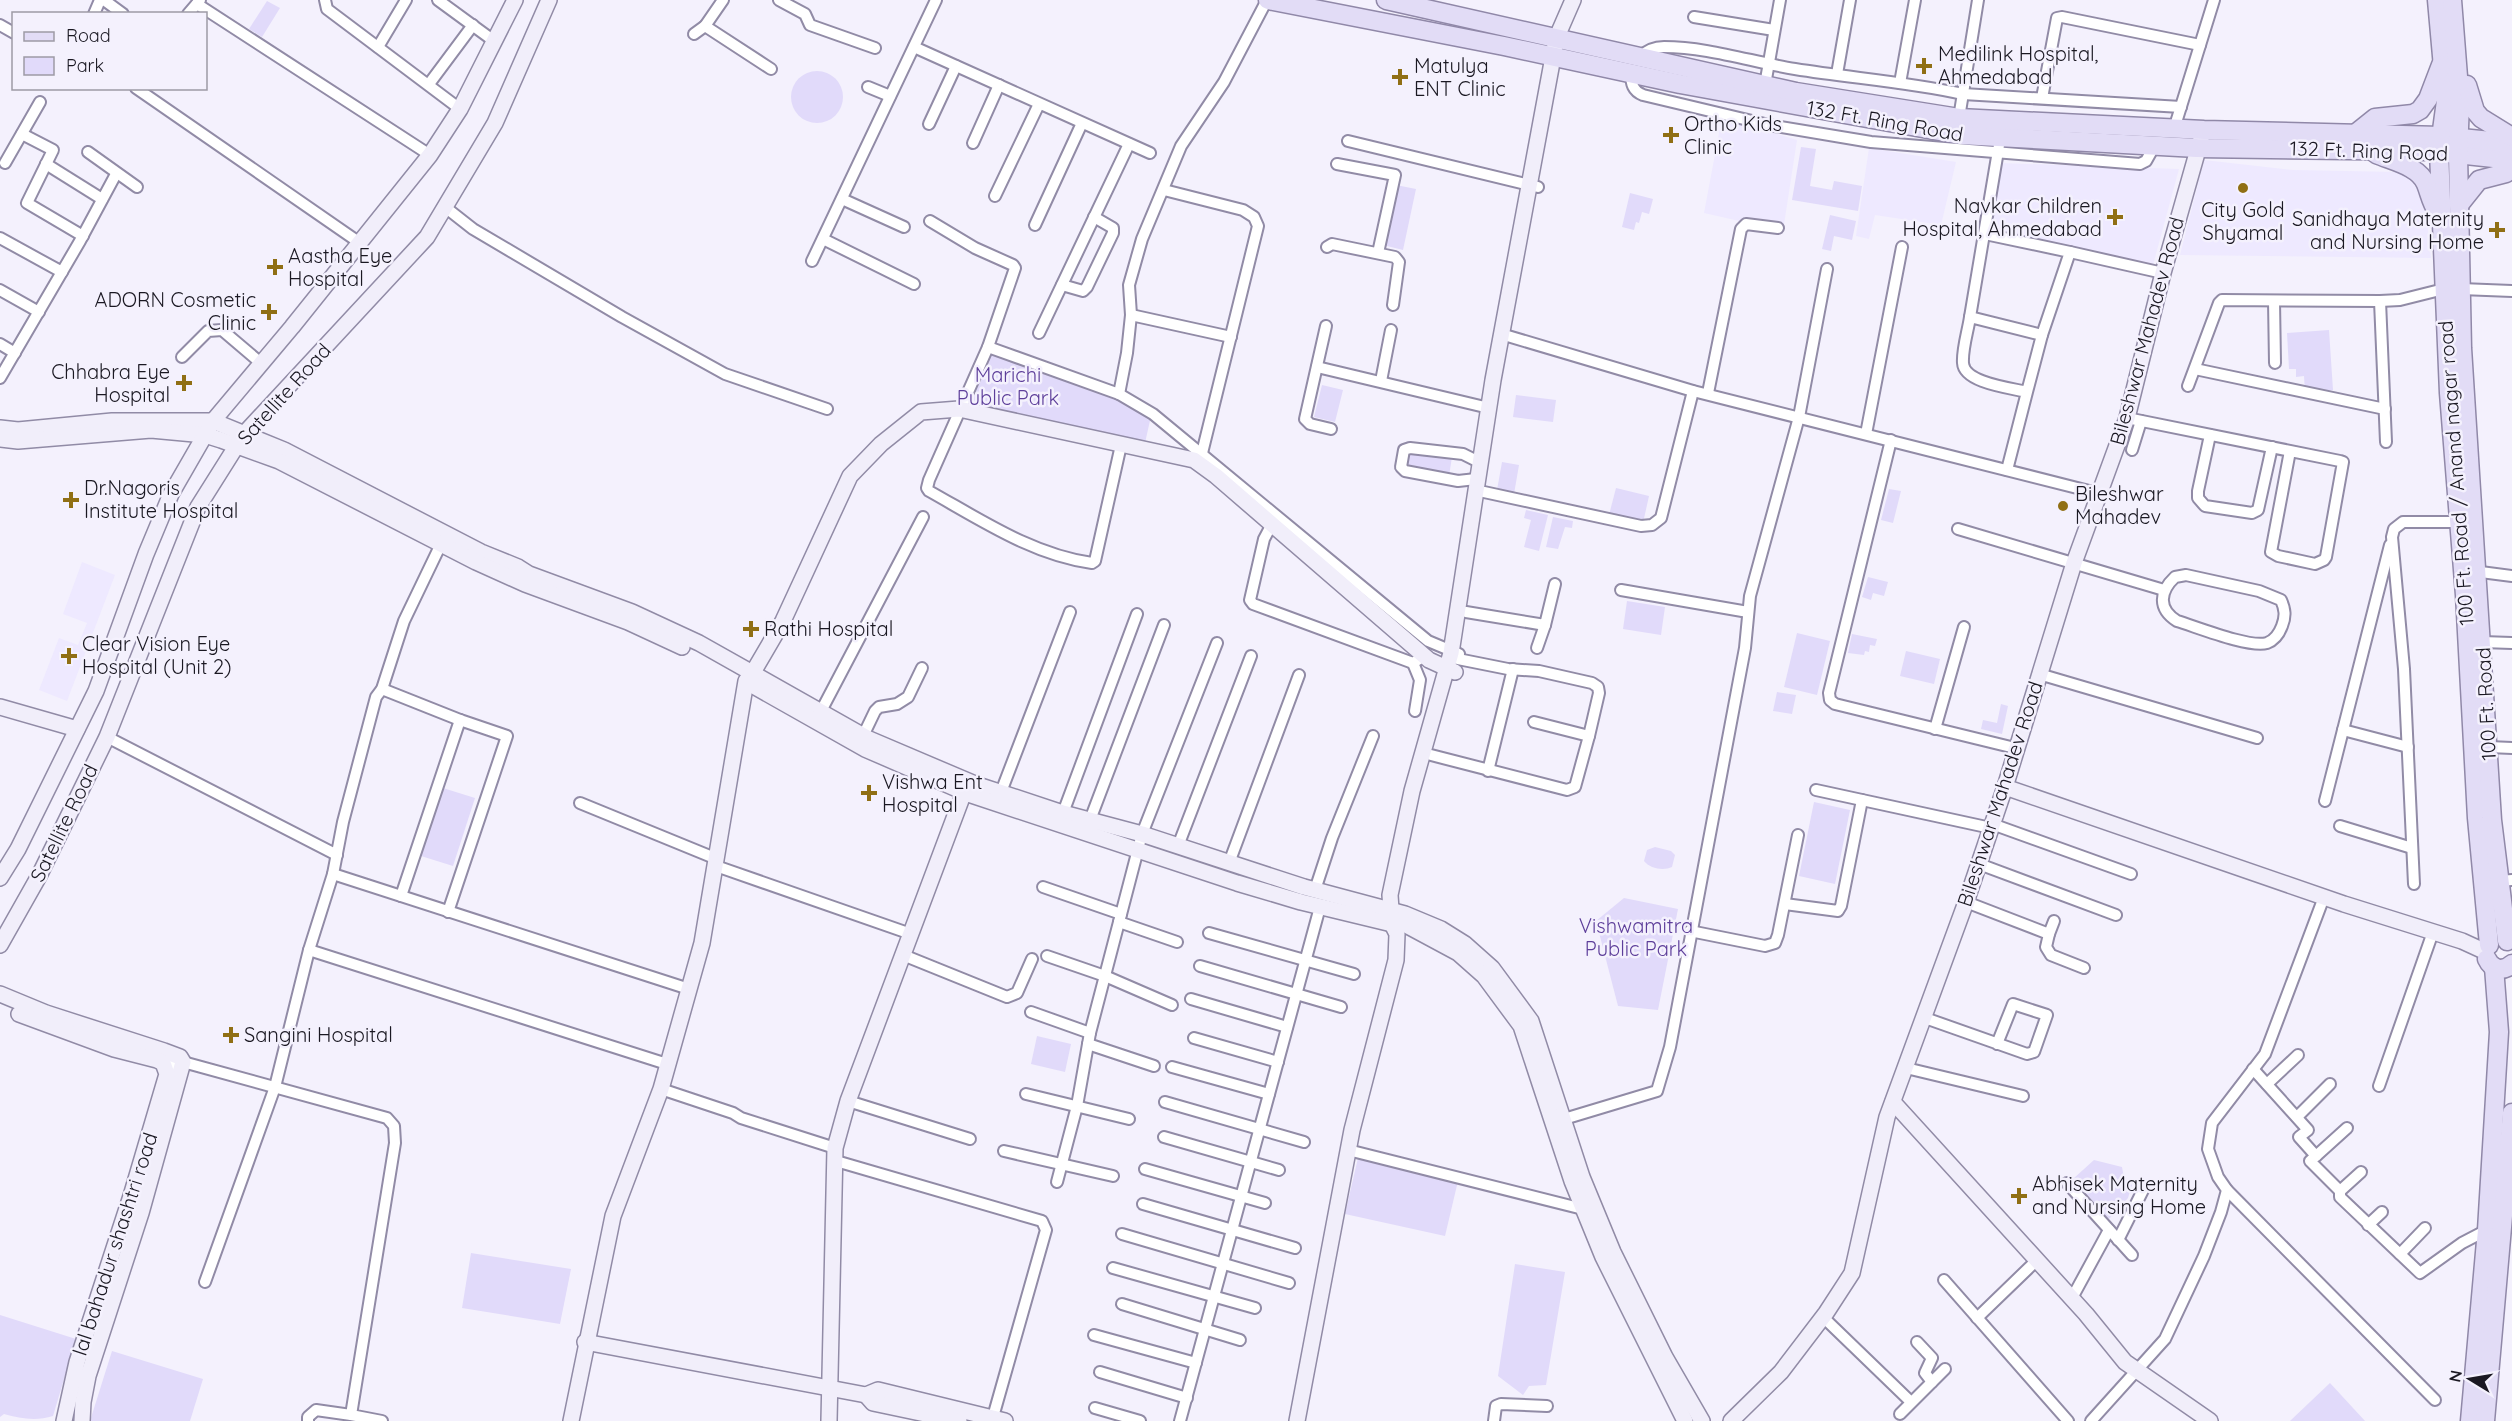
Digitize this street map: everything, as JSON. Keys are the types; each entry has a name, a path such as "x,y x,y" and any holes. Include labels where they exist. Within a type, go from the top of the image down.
{"main road":[{"name":"132 Ft. Ring Road","path":"1267,0 1559,49 1999,145 2155,145 2198,148 2367,150 2440,144"},
{"name":"132 Ft. Ring Road","path":"1386,0 1559,49"},
{"name":"100 Ft. Road / Anand nagar road","path":"2437,0 2446,101 2440,144 2442,218 2452,289 2448,393 2460,522 2470,571 2477,818 2501,961 2487,1230 2470,1421"},
{"name":"100 Ft. Road","path":"2452,0 2458,74 2459,146 2459,205 2452,289 2462,348 2470,571 2482,642 2492,820 2506,880 2510,943"},
{"path":"2355,134 2375,118 2413,114 2420,110 2428,99 2443,62"},
{"name":"132 Ft. Ring Road","path":"1636,65 1959,118 2174,129 2355,134 2459,146 2512,160"},
{"path":"2458,74 2470,89 2475,111 2481,118 2512,137"},
{"name":"132 Ft. Ring Road","path":"2459,146 2512,143"},
{"path":"2367,150 2415,170 2423,177 2430,201 2442,218"},
{"path":"2459,205 2479,180 2506,173 2512,169"},
{"path":"2501,961 2497,940 2510,943"},
{"path":"2485,1421 2512,1113"}],"street":[{"path":"102,0 120,12"},
{"path":"325,0 327,9 460,109"},
{"path":"378,47 406,0"},
{"path":"438,0 494,41"},
{"name":"Satellite Road","path":"0,878 18,849 96,691 146,554 171,495 209,428 430,155 460,109 515,0"},
{"name":"Satellite Road","path":"0,945 39,876 107,737 198,507 241,440 427,237 495,123 549,0"},
{"path":"694,34 705,26 723,0"},
{"path":"778,0 805,14 810,25 875,48"},
{"path":"812,261 936,0"},
{"path":"1119,394 1131,315 1129,285 1142,239 1181,146 1224,82 1267,0"},
{"path":"1398,918 1401,877 1466,612 1480,486 1479,462 1559,49 1573,0"},
{"path":"1559,49 1582,0"},
{"path":"1765,85 1780,0"},
{"path":"1837,75 1850,0"},
{"path":"1900,83 1915,0"},
{"path":"1959,118 1978,0"},
{"path":"2174,129 2200,45 2210,1"},
{"path":"198,2 430,155"},
{"path":"1694,17 1774,30"},
{"path":"2042,98 2057,18 2200,45"},
{"path":"429,84 473,25"},
{"path":"705,26 771,69"},
{"path":"914,46 1150,153"},
{"path":"1636,65 1648,50 1662,47 1695,50 1767,64 1963,94 2181,107"},
{"path":"929,124 956,66"},
{"path":"973,143 999,85"},
{"path":"868,87 890,96"},
{"path":"139,90 360,243"},
{"path":"5,164 40,102"},
{"path":"995,196 1040,104"},
{"path":"1035,225 1082,123"},
{"name":"Bileshwar Mahadev Road","path":"1731,1421 1781,1371 1823,1317 1852,1273 1887,1117 1925,1018 2005,787 2015,748 2074,563 2134,420 2163,273 2204,130"},
{"path":"22,134 53,150 27,203 83,236"},
{"path":"1348,141 1534,186"},
{"path":"1039,333 1129,144"},
{"path":"1999,145 1962,362 1964,370 1973,379 2028,392"},
{"path":"88,152 137,187"},
{"path":"1378,254 1400,154"},
{"path":"46,164 102,199"},
{"path":"1337,164 1395,175"},
{"path":"0,378 83,236 116,174"},
{"path":"1164,190 1243,210 1254,217 1258,226 1202,453"},
{"path":"842,199 904,227"},
{"path":"445,207 472,229 724,374 827,409"},
{"path":"1062,285 1083,291 1088,287 1113,233 1113,228 1094,217"},
{"path":"930,221 974,251 1013,265 1015,268 998,305 988,347 929,480 927,488 929,491 1032,547 1075,561 1092,563 1095,561 1121,445"},
{"path":"1708,393 1741,229 1746,224 1778,228"},
{"path":"1985,234 2163,273"},
{"path":"0,238 62,272"},
{"path":"823,238 914,284"},
{"path":"1327,247 1332,244 1395,257 1399,262 1393,305"},
{"path":"1866,434 1902,247"},
{"path":"2007,470 2042,335 2070,252"},
{"path":"1564,1119 1657,1091 1670,1047 1745,648 1750,596 1799,417 1827,269"},
{"path":"2188,386 2222,300 2380,301 2400,300 2452,289 2512,291"},
{"path":"0,290 39,312"},
{"path":"2274,301 2275,363"},
{"path":"2380,301 2386,442"},
{"path":"1131,315 1231,337"},
{"path":"1970,317 2042,335"},
{"path":"1326,326 1306,422 1331,429"},
{"path":"182,357 208,331 222,330 262,364"},
{"path":"1381,381 1391,330"},
{"path":"1505,335 1693,391 2101,494"},
{"path":"1297,1421 1352,1150 1406,948 1390,895 1413,791 1454,662 1505,335"},
{"path":"0,344 15,353"},
{"path":"988,347 1119,394 1154,414 1454,662"},
{"path":"1317,367 1489,408"},
{"path":"2195,369 2385,409"},
{"path":"1479,462 1463,454 1410,448 1404,450 1401,467 1405,471 1480,486 1641,526 1652,525 1661,518 1693,391"},
{"path":"571,1421 585,1342 613,1216 661,1089 702,943 749,678 783,621 849,476 881,444 921,412 959,409 1194,460 1272,525 1418,660 1420,680 1415,711"},
{"path":"2132,450 2134,420 2272,447 2340,461 2344,466 2326,557 2320,563 2306,562 2271,552 2290,451"},
{"path":"0,428 18,430 112,421 209,428 241,440 284,450 481,552 529,574 632,612 699,643 749,678 778,702 864,750 1138,850 1237,883 1320,907 1398,918 1458,954 1484,976 1521,1026 1583,1209 1613,1279 1685,1421"},
{"path":"0,439 18,441 151,430 209,428"},
{"path":"2210,435 2198,491 2200,502 2205,506 2252,513 2258,510 2272,447"},
{"path":"241,440 441,544 525,584 628,622 694,652 966,787 1001,792 1063,813 1142,834 1398,918 1441,929 1465,944 1492,968 1531,1021 1582,1177 1613,1252 1665,1357 1702,1421"},
{"path":"1891,440 1829,693 1830,700 1835,704 2015,748"},
{"path":"820,713 923,517"},
{"path":"2325,801 2394,529 2403,522 2460,522"},
{"path":"1272,525 1264,539 1250,600 1253,604 1418,660 1539,671 1592,683 1598,687 1599,693 1589,736 1575,787 1572,789 1567,790 1488,771 1431,755"},
{"path":"1958,529 2164,591"},
{"path":"2392,537 2404,669 2414,884"},
{"path":"205,1282 275,1087 309,950 333,874 343,822 376,697 382,688 404,621 441,544"},
{"path":"2470,571 2512,576"},
{"path":"2197,576 2273,595 2280,600 2284,608 2284,618 2274,640 2264,644 2248,643 2177,621 2169,616 2163,607 2161,599 2164,591 2175,577 2197,576"},
{"path":"1537,648 1555,584"},
{"path":"1621,590 1748,612"},
{"path":"1001,792 1070,612"},
{"path":"1466,612 1545,625"},
{"path":"1063,813 1137,614"},
{"path":"1090,820 1164,625"},
{"path":"1935,729 1964,627"},
{"path":"2482,642 2512,643"},
{"path":"1057,1182 1077,1106 1089,1039 1142,834 1217,643"},
{"path":"1178,846 1251,656"},
{"path":"863,736 879,707 897,704 908,697 922,668"},
{"path":"1488,771 1513,669"},
{"path":"2039,674 2257,738"},
{"path":"1229,863 1299,675"},
{"path":"382,688 460,720 507,736 448,912"},
{"path":"0,707 77,729"},
{"path":"401,896 460,720"},
{"path":"1534,722 1589,736"},
{"path":"2343,730 2408,747"},
{"path":"1315,890 1332,838 1374,736"},
{"path":"107,737 337,855"},
{"path":"2489,747 2512,748"},
{"path":"829,1421 836,1155 849,1101 966,787"},
{"path":"2005,787 2324,897 2433,932 2501,961"},
{"path":"1816,790 1991,826 2131,874"},
{"path":"1785,904 1838,911 1841,906 1862,800"},
{"path":"580,803 716,862 911,934"},
{"path":"2340,826 2412,848"},
{"path":"1690,932 1766,946 1775,943 1798,835"},
{"path":"1978,864 2116,915"},
{"path":"333,874 689,989"},
{"path":"1043,887 1177,942"},
{"path":"2324,897 2265,1054 2212,1123 2208,1149 2218,1177 2227,1190 2435,1400"},
{"path":"1966,902 2049,934"},
{"path":"1180,1421 1320,907"},
{"path":"2054,921 2046,948 2051,955 2084,968"},
{"path":"2379,1086 2433,932"},
{"path":"1209,933 1354,974"},
{"path":"309,950 667,1064"},
{"path":"903,955 1007,997 1017,993 1032,958"},
{"path":"1047,956 1105,976 1172,1005"},
{"path":"1200,966 1341,1007"},
{"path":"0,994 46,1013 164,1051 180,1057 183,1062 141,1213 88,1376 82,1402 82,1421"},
{"path":"1191,999 1287,1027"},
{"path":"1925,1018 1997,1044 2031,1054 2034,1052 2047,1015 2013,1004 1997,1044"},
{"path":"0,1006 114,1049 157,1060 166,1067 183,1062 387,1118 394,1126 395,1143 351,1415"},
{"path":"1031,1012 1154,1066"},
{"path":"1194,1038 1278,1062"},
{"path":"2267,1084 2298,1055"},
{"name":"lal bahadur shashtri road","path":"64,1421 77,1362 165,1084 166,1067"},
{"path":"1172,1067 1269,1094"},
{"path":"1906,1068 2023,1096"},
{"path":"2253,1069 2308,1130 2299,1137 2316,1156"},
{"path":"2297,1117 2330,1084"},
{"path":"585,1342 866,1395 878,1390 999,1419 1046,1230 1042,1221 836,1155 741,1118 734,1113 661,1089"},
{"path":"1026,1094 1129,1119"},
{"path":"849,1101 970,1139"},
{"path":"1165,1102 1304,1142"},
{"path":"1893,1102 2072,1298 2125,1362 2210,1421"},
{"path":"2347,1128 2310,1161 2340,1191 2340,1197 2420,1274 2462,1243 2487,1230"},
{"path":"1164,1137 1279,1170"},
{"path":"1352,1150 1583,1209"},
{"path":"1304,1421 1352,1150"},
{"path":"1004,1151 1113,1176"},
{"path":"1145,1169 1265,1203"},
{"path":"2340,1191 2361,1172"},
{"path":"2067,1183 2132,1256"},
{"path":"2118,1240 2145,1186"},
{"path":"2091,1421 2165,1338 2204,1256 2227,1190"},
{"path":"1143,1204 1295,1248"},
{"path":"2368,1225 2382,1212"},
{"path":"2400,1254 2426,1228"},
{"path":"2072,1298 2109,1230"},
{"path":"1122,1234 1288,1283"},
{"path":"1977,1318 2037,1260"},
{"path":"1113,1268 1256,1308"},
{"path":"1944,1280 2068,1421"},
{"path":"1122,1305 1240,1340"},
{"path":"1823,1317 1911,1402"},
{"path":"1094,1335 1196,1364"},
{"path":"1917,1342 1932,1358 1925,1373 1932,1382"},
{"path":"1900,1414 1945,1369"},
{"path":"1100,1372 1187,1398"},
{"path":"866,1395 873,1403 960,1421"},
{"path":"1494,1421 1496,1407 1501,1404 1547,1406"},
{"path":"1095,1408 1140,1421"},
{"path":"308,1421 308,1417 316,1410 382,1421"}],"shaded area":[{"path":"1722,117 1797,140 1783,231 1704,213"},
{"path":"1869,148 1956,162 1941,225 1875,215 1869,239 1856,236"},
{"path":"2204,160 2293,170 2399,172 2423,182 2431,258 2180,255"},
{"path":"2000,163 2179,169 2153,265 1983,228"},
{"path":"82,562 115,575 67,701 39,690 59,638 78,645 87,623 63,614"}],"green space":[{"path":"267,1 280,8 262,37 249,29"},
{"path":"817,71 827,73 835,79 841,87 843,97 841,107 835,115 827,121 817,123 807,121 799,115 793,107 791,97 793,87 799,79 807,73"},
{"path":"1801,147 1816,149 1810,186 1832,190 1834,181 1862,186 1858,211 1792,200"},
{"path":"1396,185 1416,189 1403,250 1383,245"},
{"path":"1630,193 1653,199 1649,214 1642,212 1634,230 1622,227"},
{"path":"1830,215 1856,221 1852,240 1834,236 1831,251 1822,249"},
{"path":"2329,330 2333,390 2305,392 2304,376 2296,377 2296,369 2289,369 2287,333"},
{"name":"Marichi Public Park","path":"991,350 1118,397 1151,416 1145,443 970,408"},
{"path":"1322,385 1343,390 1335,422 1314,417"},
{"path":"1516,395 1556,400 1553,422 1513,417"},
{"path":"1406,450 1452,457 1449,476 1403,469"},
{"path":"1502,462 1519,465 1514,494 1497,490"},
{"path":"1616,488 1649,496 1643,523 1609,515"},
{"path":"1889,489 1901,491 1893,523 1881,520"},
{"path":"1526,510 1548,515 1539,551 1524,547 1531,520 1524,518"},
{"path":"1553,517 1573,521 1572,528 1565,527 1558,549 1546,547"},
{"path":"1868,577 1888,582 1884,596 1873,593 1871,600 1862,597"},
{"path":"1627,601 1665,607 1661,635 1623,629"},
{"path":"1797,633 1830,641 1817,695 1784,687"},
{"path":"1852,634 1877,639 1875,646 1870,645 1869,652 1865,651 1864,655 1848,653"},
{"path":"1906,651 1940,659 1934,684 1900,676"},
{"path":"1777,692 1796,695 1792,714 1773,711"},
{"path":"2001,704 2008,706 2002,734 1981,729 1983,720 1997,723"},
{"path":"443,788 475,798 453,866 421,856"},
{"path":"1814,802 1850,810 1835,884 1799,876"},
{"path":"1655,847 1671,851 1675,855 1672,867 1657,868 1644,861 1647,850"},
{"name":"Vishwamitra Public Park","path":"1624,898 1678,909 1658,1010 1618,1006 1596,921"},
{"path":"1037,1036 1071,1044 1065,1072 1031,1064"},
{"path":"1358,1158 1458,1181 1445,1236 1345,1214"},
{"path":"2094,1160 2122,1167 2124,1178 2132,1185 2128,1198 2109,1219 2073,1179"},
{"path":"471,1253 571,1269 560,1324 462,1308"},
{"path":"1515,1264 1565,1272 1546,1385 1529,1386 1523,1395 1498,1376"},
{"path":"0,1315 76,1339 53,1416 29,1419 4,1414 0,1417"},
{"path":"112,1351 203,1379 190,1421 90,1421"},
{"path":"2330,1383 2365,1421 2290,1421"}],"place":[{"name":"Medilink Hospital, Ahmedabad","path":"1924,66"},
{"name":"Matulya ENT Clinic","path":"1400,77"},
{"name":"Ortho Kids Clinic","path":"1671,135"},
{"name":"City Gold Shyamal","path":"2243,188"},
{"name":"Navkar Children Hospital, Ahmedabad","path":"2115,217"},
{"name":"Sanidhaya Maternity and Nursing Home","path":"2497,230"},
{"name":"Aastha Eye Hospital","path":"275,267"},
{"name":"ADORN Cosmetic Clinic","path":"269,312"},
{"name":"Chhabra Eye Hospital","path":"184,383"},
{"name":"Dr.Nagoris Institute Hospital","path":"71,500"},
{"name":"Bileshwar Mahadev","path":"2063,506"},
{"name":"Rathi Hospital","path":"751,629"},
{"name":"Clear Vision Eye Hospital (Unit 2)","path":"69,656"},
{"name":"Vishwa Ent Hospital","path":"869,793"},
{"name":"Sangini Hospital","path":"231,1035"},
{"name":"Abhisek Maternity and Nursing Home","path":"2019,1196"}]}
